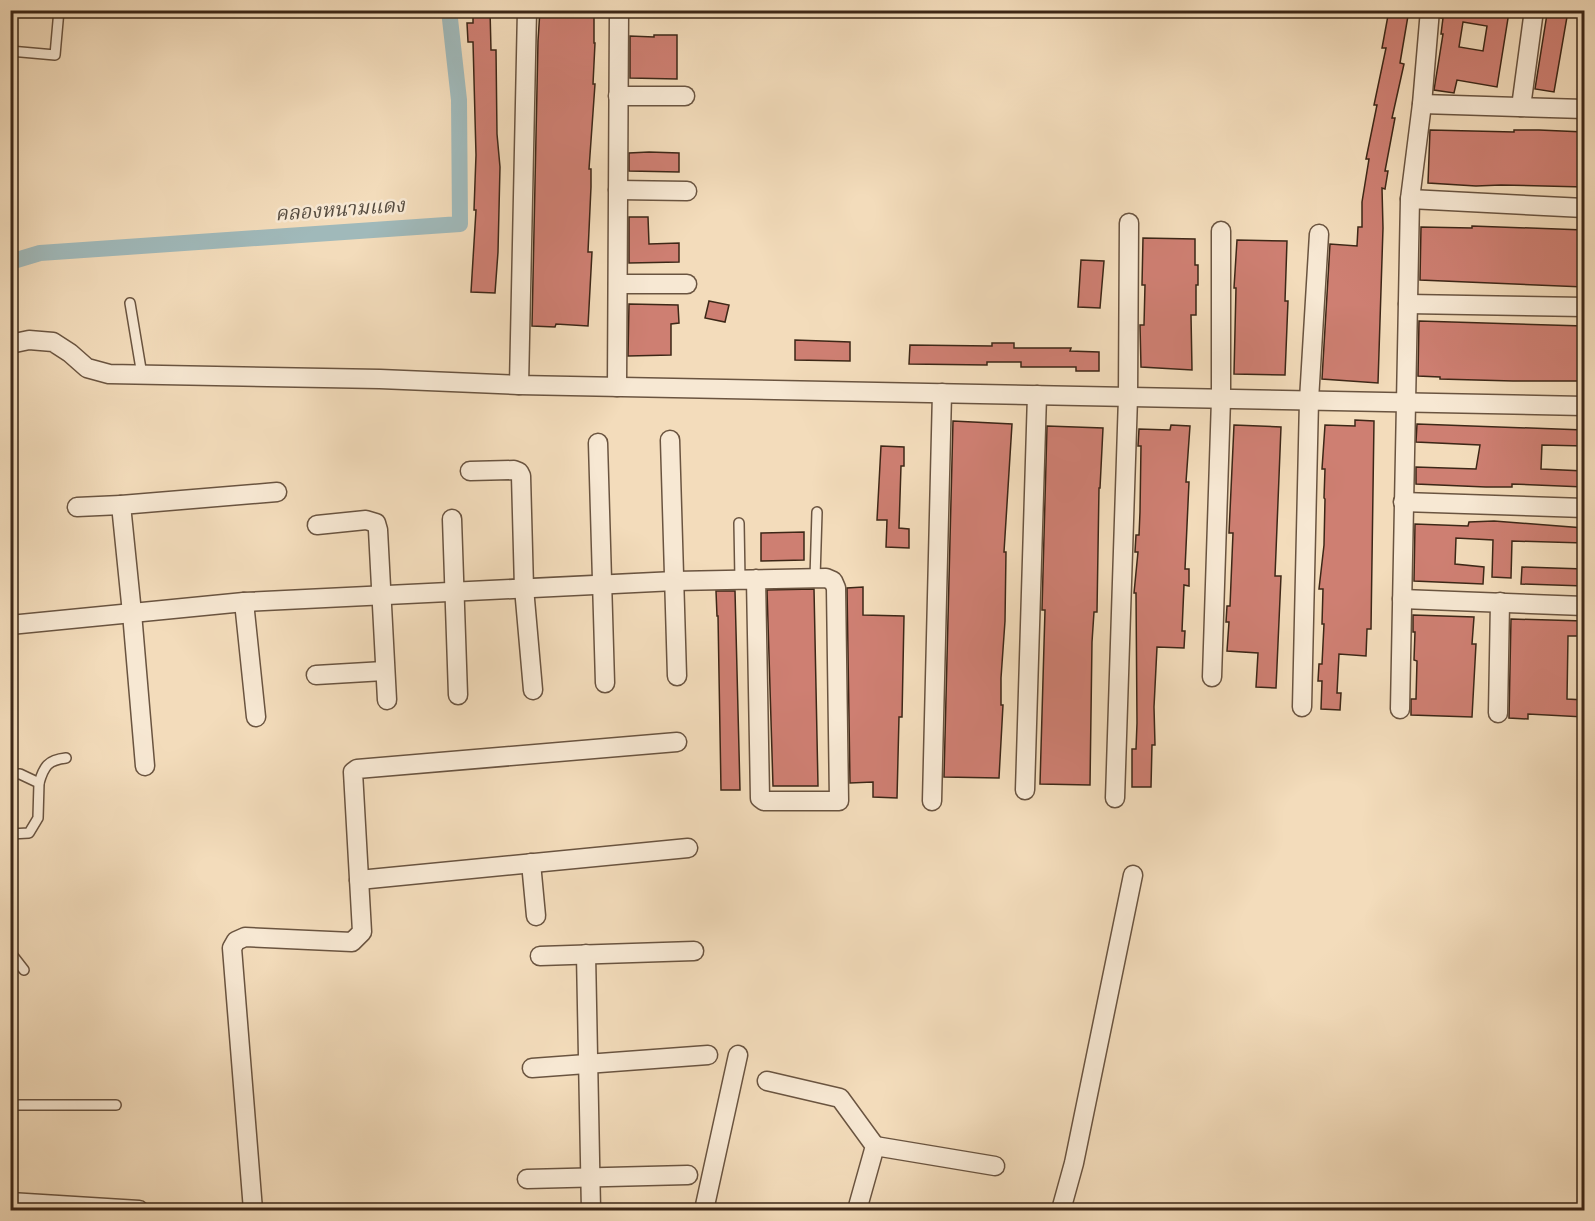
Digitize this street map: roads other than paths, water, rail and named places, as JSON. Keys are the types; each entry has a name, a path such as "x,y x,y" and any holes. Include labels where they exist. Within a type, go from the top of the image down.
{"street":[{"path":"519,385 527,10"},
{"path":"617,387 619,10"},
{"path":"1400,709 1410,199 1422,104 1430,10"},
{"path":"1521,107 1534,10"},
{"path":"618,96 685,96"},
{"path":"1422,104 1584,109"},
{"path":"618,189 687,191"},
{"path":"1410,199 1584,208"},
{"path":"1115,798 1128,397 1129,222"},
{"path":"1212,677 1221,399 1221,231"},
{"path":"1302,707 1309,400 1319,234"},
{"path":"618,284 687,284"},
{"path":"1408,304 1584,307"},
{"path":"10,345 29,340 53,342 87,368 110,374 380,379 519,385 1584,406"},
{"path":"932,801 942,393"},
{"path":"1025,790 1037,395"},
{"path":"670,440 677,676"},
{"path":"598,443 605,683"},
{"path":"470,471 514,470 521,476 524,588 533,690"},
{"path":"77,507 277,492"},
{"path":"1403,502 1584,508"},
{"path":"121,505 145,766"},
{"path":"452,519 458,695"},
{"path":"317,525 366,520 376,523 387,700"},
{"path":"10,625 244,603 675,581 826,578 833,581 836,588 839,798 836,801 764,801 760,798 748,580"},
{"path":"1402,599 1584,606"},
{"path":"1498,712 1500,602"},
{"path":"244,603 256,717"},
{"path":"316,675 384,671"},
{"path":"253,1210 232,948 236,940 245,937 352,942 362,932 353,772 357,769 677,742"},
{"path":"359,880 688,848"},
{"path":"531,863 536,916"},
{"path":"1061,1210 1074,1163 1133,875"},
{"path":"540,956 694,951"},
{"path":"586,954 591,1210"},
{"path":"532,1068 708,1055"},
{"path":"704,1210 738,1055"},
{"path":"767,1081 840,1098 875,1146 995,1166"},
{"path":"857,1210 875,1146"},
{"path":"527,1179 688,1175"},
{"path":"10,1202 139,1210"}],"lane":[{"path":"10,51 55,55 58,10"},
{"path":"130,303 142,375"},
{"path":"815,578 817,512"},
{"path":"739,523 748,580"},
{"path":"10,834 29,833 38,818 39,783 44,769 55,760 66,758"},
{"path":"10,774 20,774 39,783"},
{"path":"10,952 24,970"},
{"path":"10,1105 116,1105"}],"waterway":[{"name":"คลองหนามแดง","path":"10,262 40,253 460,224 459,100 449,10"}]}
